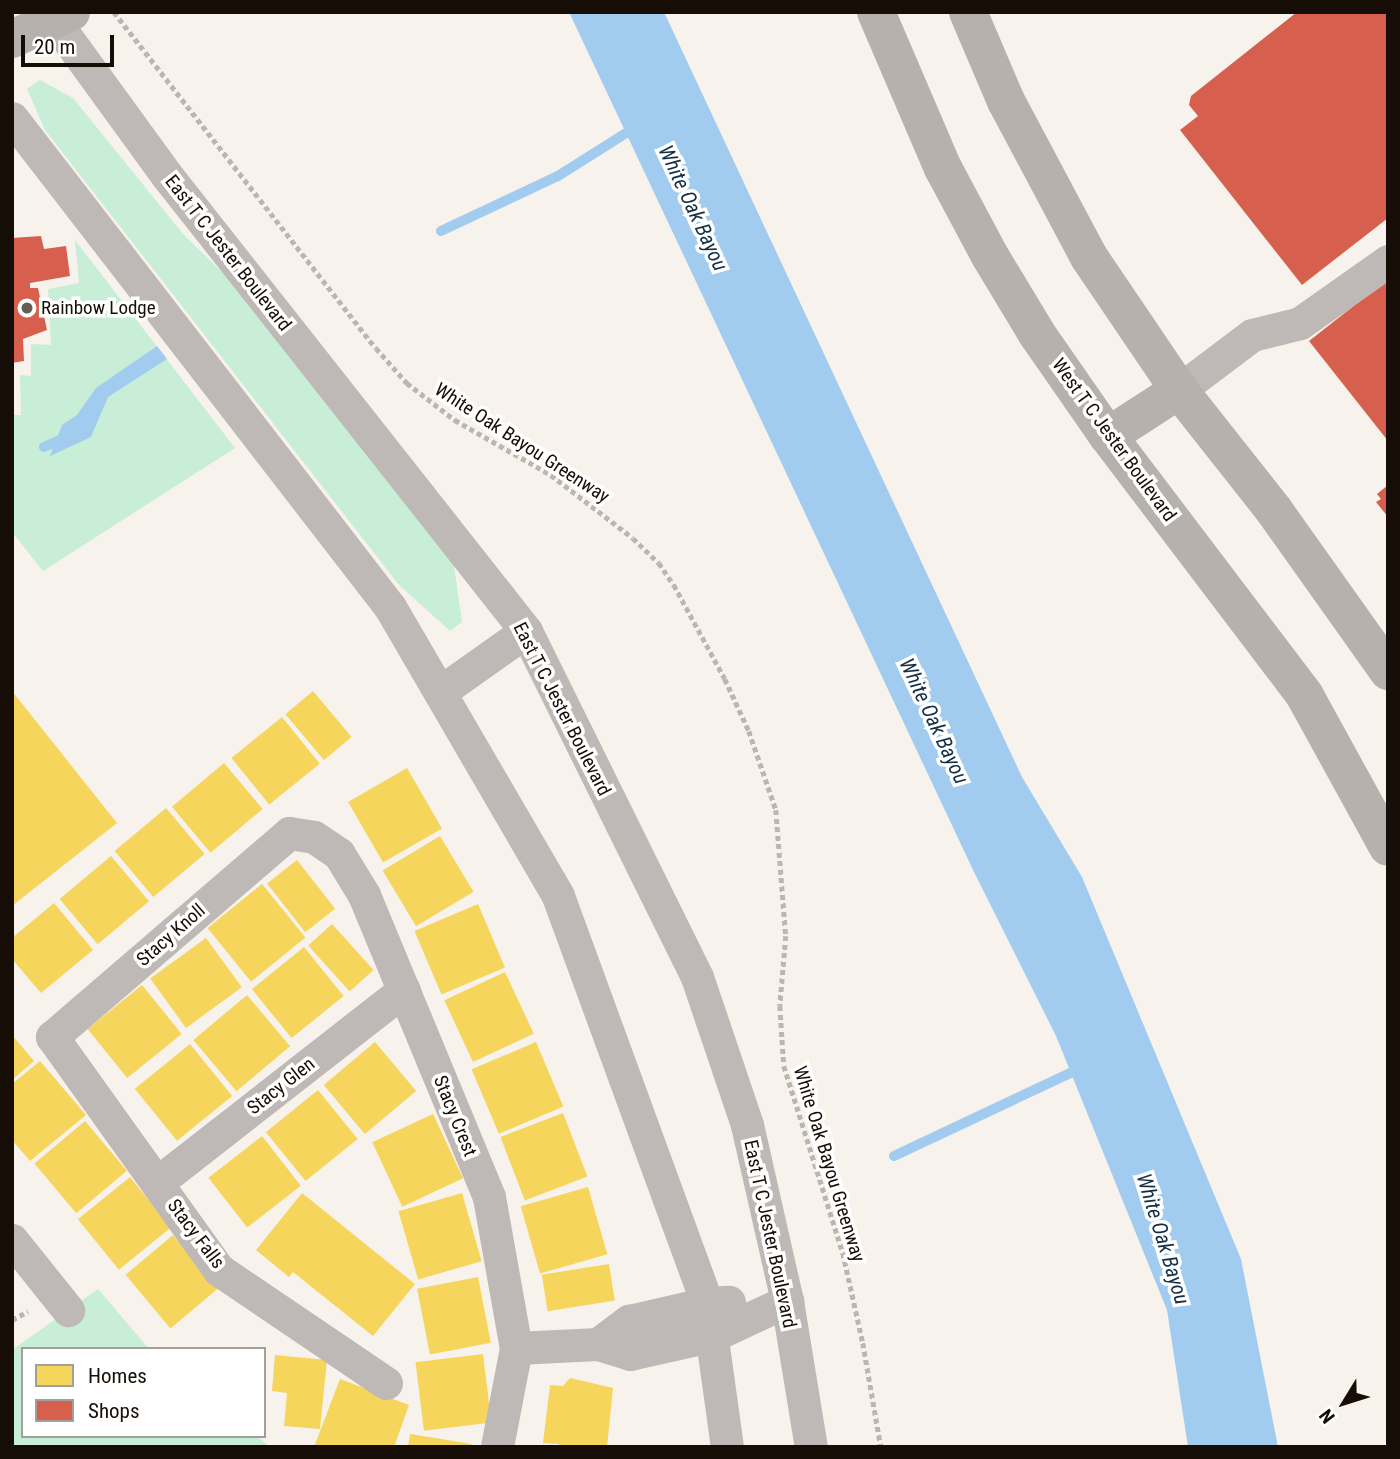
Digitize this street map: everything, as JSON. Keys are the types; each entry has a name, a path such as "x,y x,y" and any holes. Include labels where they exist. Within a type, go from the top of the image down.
{"main road":[{"name":"West T C Jester Boulevard","path":"876,12 943,167 989,256 1037,334 1108,436 1305,696 1388,847"},
{"path":"968,12 1006,101 1037,164 1089,257 1179,390 1273,509 1388,671"},
{"path":"12,39 58,15"},
{"path":"1108,436 1179,390"}],"street":[{"name":"East T C Jester Boulevard","path":"58,15 168,177 526,631 697,976 747,1125 787,1301 811,1447"},
{"path":"12,118 390,607 558,896 707,1303 714,1335 727,1447"},
{"path":"1179,390 1252,335 1300,323 1388,261"},
{"path":"440,692 526,631"},
{"name":"Stacy Crest","path":"289,833 314,837 339,854 364,895 489,1197 516,1348 497,1447"},
{"name":"Stacy Knoll","path":"52,1037 289,833"},
{"name":"Stacy Glen","path":"158,1182 404,990"},
{"name":"Stacy Falls","path":"52,1037 219,1270 386,1383"},
{"path":"12,1240 68,1310"},
{"path":"598,1344 629,1321 707,1303 787,1301"},
{"path":"516,1348 598,1344 630,1354 714,1335 787,1301"}],"path":[{"name":"White Oak Bayou Greenway","path":"114,12 407,383 455,420 551,475 633,538 659,563 674,585 725,679 749,731 776,810 786,936 780,1006 784,1066 842,1253 863,1343 881,1447"}],"green space":[{"path":"40,80 73,98 183,234 261,310 453,559 462,622 450,631 399,585 45,130 27,89"},
{"path":"75,240 235,448 43,571 12,532 12,415 21,415 20,375 31,376 31,344 51,345 48,289 79,283"},
{"path":"98,1289 147,1347 21,1347 21,1438 259,1438 270,1447 12,1447 12,1350"}],"water":[{"name":"White Oak Bayou","path":"569,12 664,12 1022,777 1082,877 1241,1259 1278,1447 1188,1447 1167,1310 1056,1036 974,872"},
{"path":"157,346 167,359 108,397 91,437 50,456 62,425 77,415 96,388"}],"building: Homes":[{"path":"12,691 117,823 12,906"},
{"path":"313,691 352,737 324,760 285,714"},
{"path":"282,717 320,764 269,805 231,758"},
{"path":"224,763 263,809 210,853 172,807"},
{"path":"407,768 442,829 383,863 348,802"},
{"path":"166,808 205,854 153,897 115,851"},
{"path":"440,836 473,892 416,926 383,871"},
{"path":"111,856 149,901 98,944 60,899"},
{"path":"297,860 335,909 305,932 267,883"},
{"path":"262,884 305,938 251,982 208,928"},
{"path":"54,903 93,950 41,993 12,959 12,938"},
{"path":"478,904 505,968 441,994 414,931"},
{"path":"332,924 373,970 350,991 308,945"},
{"path":"206,938 242,987 186,1028 150,979"},
{"path":"304,947 344,996 292,1038 252,989"},
{"path":"505,972 534,1034 473,1062 444,1000"},
{"path":"142,985 182,1034 127,1078 88,1029"},
{"path":"247,995 290,1046 236,1091 193,1040"},
{"path":"12,1035 34,1061 12,1080"},
{"path":"375,1042 416,1091 365,1134 324,1085"},
{"path":"536,1042 563,1106 499,1134 472,1069"},
{"path":"190,1044 232,1096 177,1141 135,1089"},
{"path":"40,1061 86,1115 30,1161 12,1140 12,1084"},
{"path":"318,1090 358,1139 306,1181 266,1132"},
{"path":"563,1113 587,1176 525,1200 500,1137"},
{"path":"433,1114 463,1178 402,1207 372,1142"},
{"path":"85,1121 127,1171 76,1213 34,1163"},
{"path":"262,1136 301,1186 247,1228 208,1178"},
{"path":"130,1177 171,1228 119,1270 78,1219"},
{"path":"588,1187 607,1254 540,1274 521,1206"},
{"path":"302,1193 415,1284 373,1336 293,1272 289,1277 256,1250"},
{"path":"462,1193 482,1261 418,1279 399,1211"},
{"path":"173,1235 218,1289 171,1328 126,1275"},
{"path":"609,1264 615,1301 548,1311 542,1275"},
{"path":"478,1277 491,1343 430,1355 417,1289"},
{"path":"483,1354 491,1422 424,1431 416,1362"},
{"path":"275,1355 327,1360 320,1429 284,1426 287,1393 272,1391"},
{"path":"570,1378 613,1388 607,1447 559,1447 559,1444 543,1443 550,1385 563,1386"},
{"path":"340,1379 409,1405 394,1447 314,1447"},
{"path":"410,1434 472,1444 471,1447 408,1447"}],"building: Shops":[{"path":"1297,12 1388,12 1388,218 1302,285 1180,130 1198,116 1189,105 1191,96"},
{"name":"Rainbow Lodge","path":"41,236 44,249 66,246 70,276 30,283 30,288 38,288 47,330 23,339 24,361 12,363 12,238"},
{"path":"1388,279 1388,441 1309,341"},
{"path":"1388,485 1388,517 1376,502 1381,499 1377,494"}],"waterway":[{"path":"441,231 558,176 634,128"},
{"path":"44,447 66,437"},
{"path":"894,1156 1081,1068"}],"place":[{"name":"Rainbow Lodge","path":"27,308"}]}
